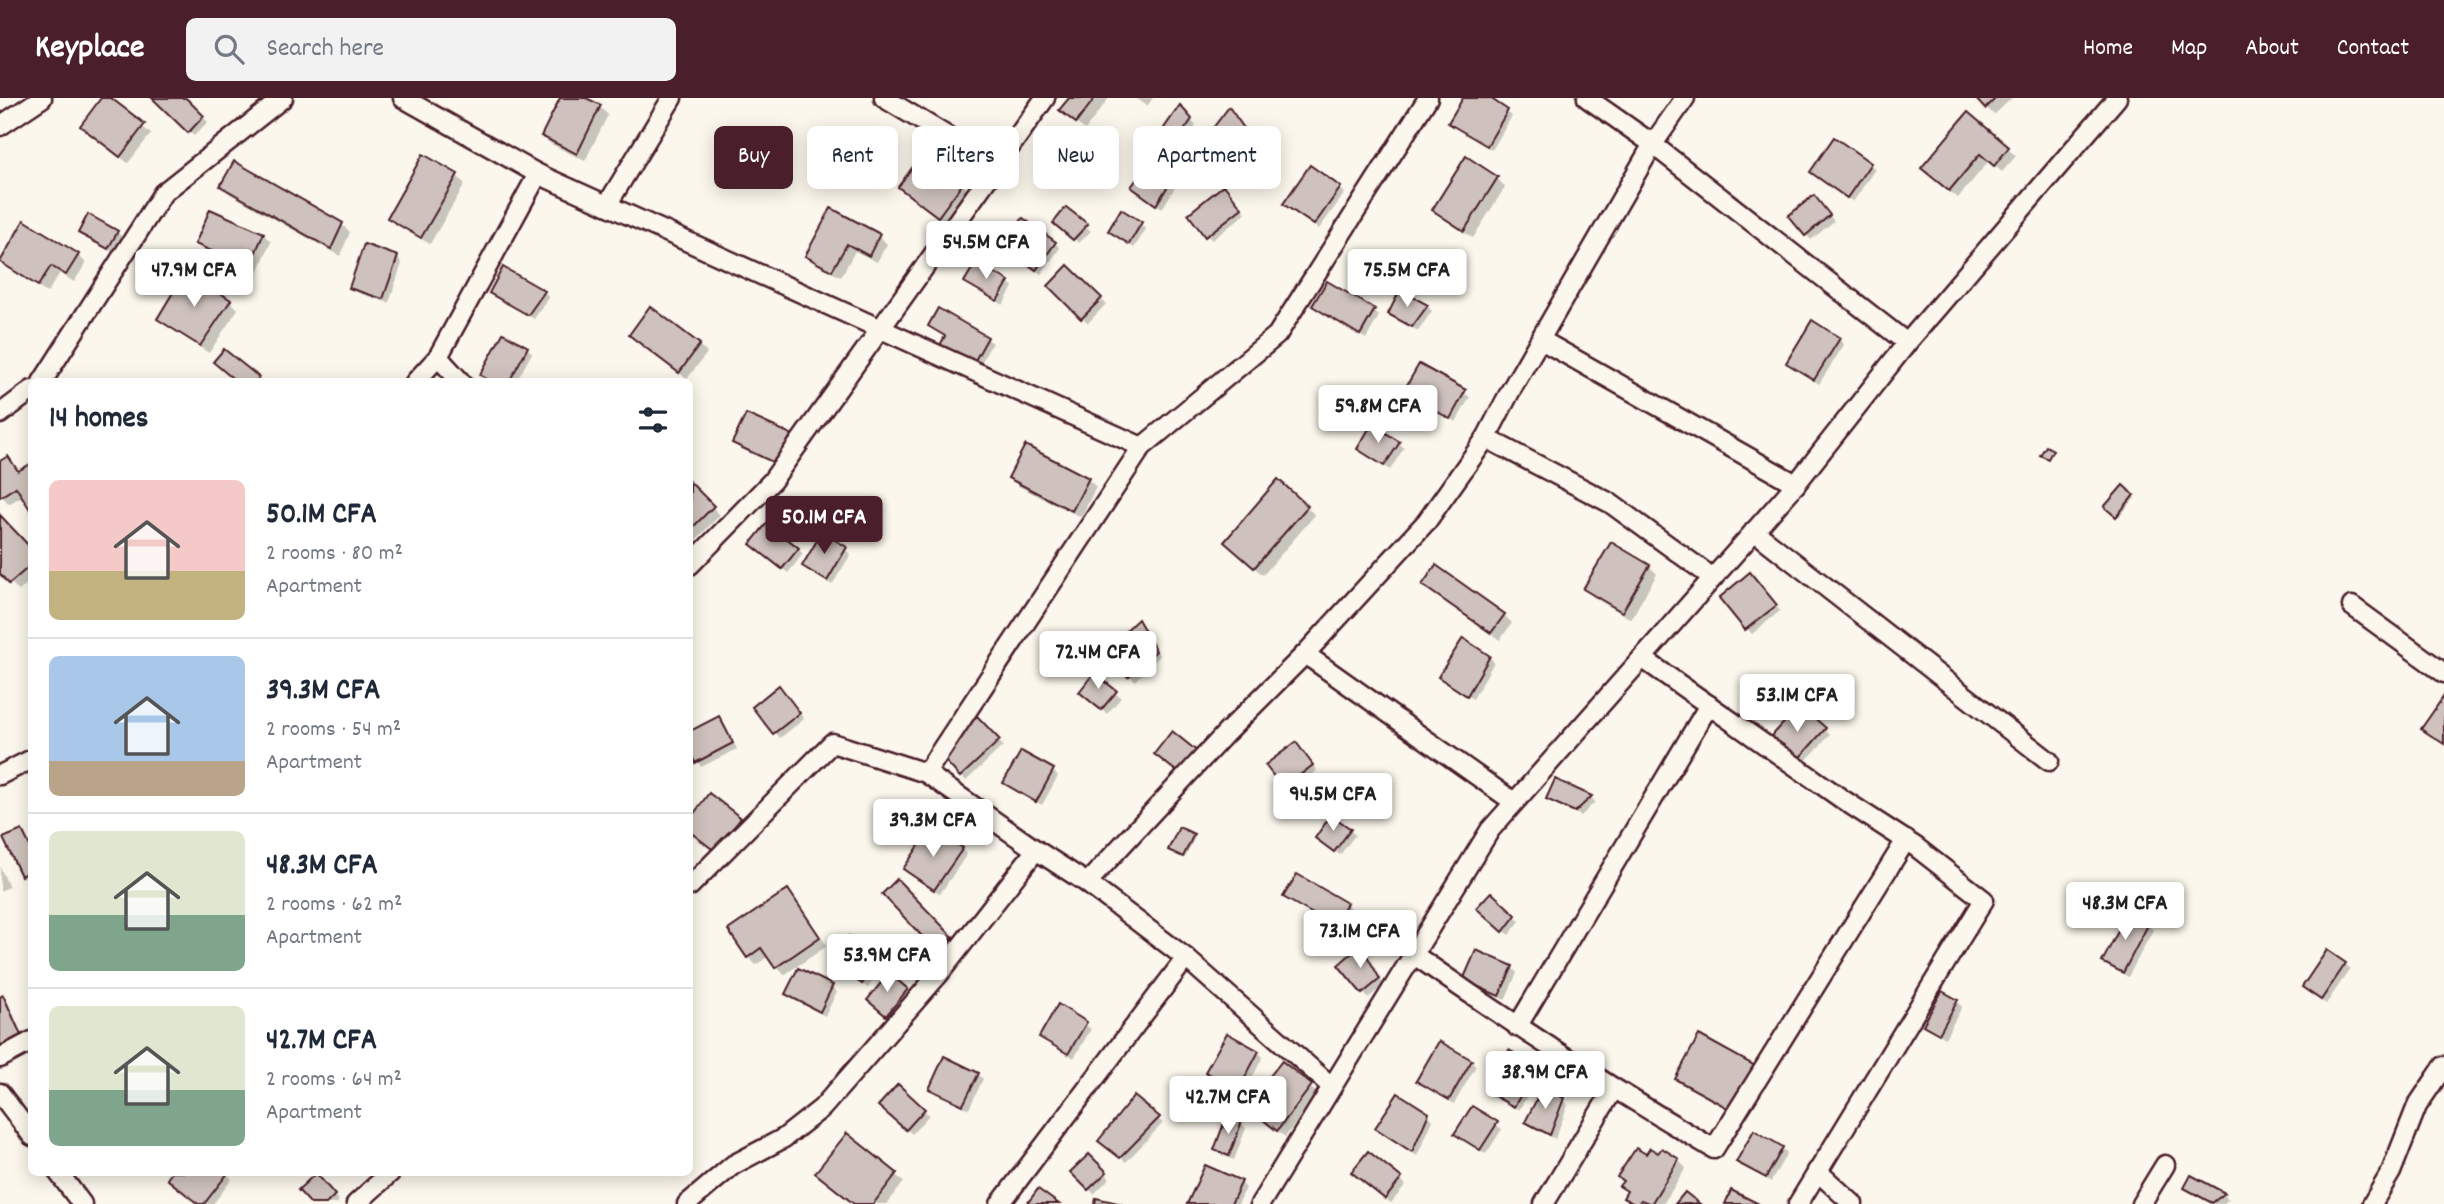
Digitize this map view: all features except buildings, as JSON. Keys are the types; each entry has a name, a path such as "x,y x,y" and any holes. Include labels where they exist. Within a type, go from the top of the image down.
{"street":[{"path":"0,126 43,98"},
{"path":"45,378 163,193 283,98"},
{"path":"403,98 538,174 1142,447"},
{"path":"607,205 672,98"},
{"path":"884,98 931,126"},
{"path":"1019,135 1045,98"},
{"path":"926,773 1142,447 1277,335 1428,98"},
{"path":"1587,98 1653,144 1907,343"},
{"path":"1087,883 1226,733 1306,654 1427,521 1486,438 1653,144 1685,98"},
{"path":"1260,1204 1490,830 1796,484 1907,343 2117,98"},
{"path":"419,378 438,357 538,174"},
{"path":"693,562 772,481 980,189"},
{"path":"1541,340 1796,484"},
{"path":"438,357 457,378"},
{"path":"0,414 28,393"},
{"path":"1486,438 1610,503 1713,578"},
{"path":"1754,531 2049,761"},
{"path":"2352,606 2444,673"},
{"path":"1306,654 1514,802"},
{"path":"1642,658 1906,841 1984,900 1798,1204"},
{"path":"1517,1027 1709,705"},
{"path":"693,883 832,743 926,773 1087,883 1186,958 1331,1086"},
{"path":"0,775 28,761"},
{"path":"1413,954 1613,1090 1714,1149 1906,841"},
{"path":"687,1204 733,1165 785,1138 822,1108 939,974 1036,850"},
{"path":"1000,1204 1186,958"},
{"path":"0,1058 28,1043"},
{"path":"2372,1204 2392,1172 2417,1106 2444,1066"},
{"path":"1544,1204 1613,1090"},
{"path":"0,1093 28,1131"},
{"path":"2141,1204 2165,1165"},
{"path":"1817,1171 1853,1204"},
{"path":"61,1176 82,1204"},
{"path":"356,1204 387,1176"}]}
